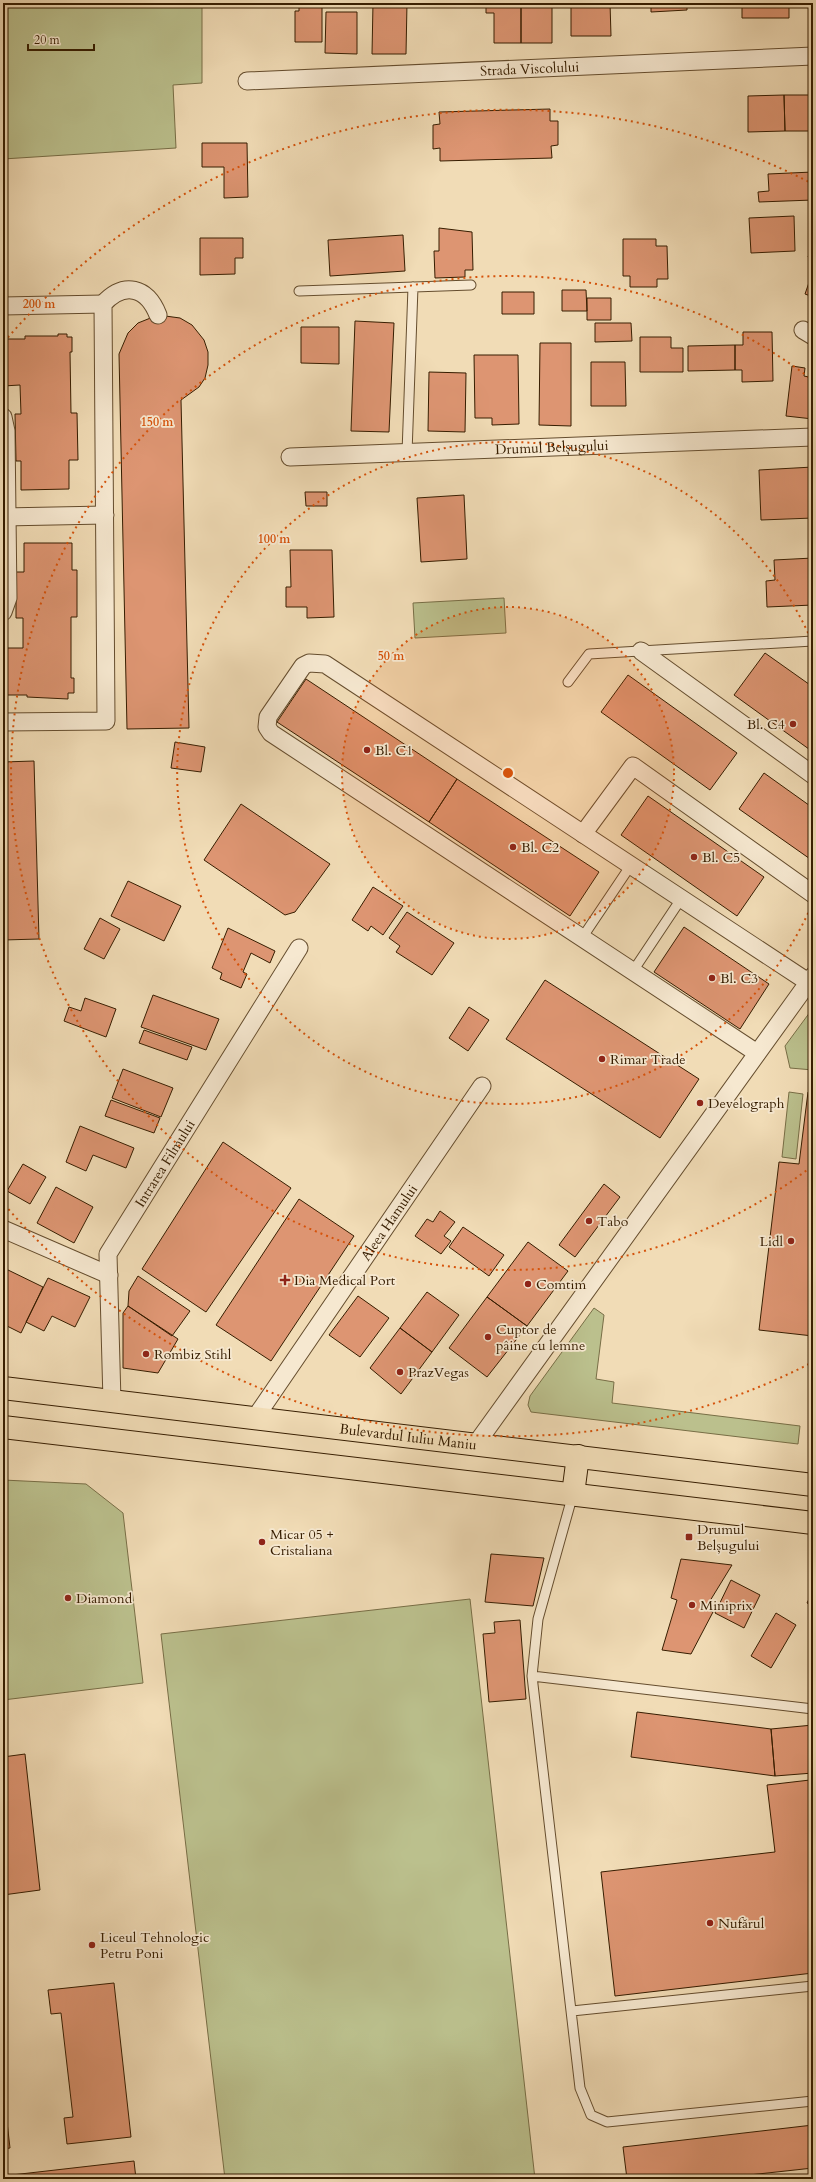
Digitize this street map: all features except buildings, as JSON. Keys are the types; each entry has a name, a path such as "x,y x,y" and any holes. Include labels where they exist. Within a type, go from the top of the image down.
{"main road":[{"name":"Bulevardul Iuliu Maniu","path":"3,1388 813,1485"},
{"path":"3,1427 813,1523"},
{"path":"573,1494 578,1456"}],"street":[{"name":"Strada Viscolului","path":"247,81 813,56"},
{"path":"3,306 103,304 111,296 121,291 134,290 145,295 153,303 158,315"},
{"path":"3,722 106,721 103,304"},
{"path":"3,417 6,431 5,517 8,598 3,612"},
{"name":"Drumul Belșugului","path":"290,458 813,436"},
{"path":"5,517 105,515"},
{"path":"641,651 813,775"},
{"path":"476,1444 811,979 681,899 325,664 309,663 303,666 268,717 267,727 271,733 757,1053"},
{"path":"583,834 633,766 813,894"},
{"name":"Intrarea Filmului","path":"112,1401 108,1254 299,948"},
{"name":"Aleea Hamului","path":"255,1418 482,1086"},
{"path":"3,1229 109,1275"}],"lane":[{"path":"298,291 471,285"},
{"path":"407,453 413,287"},
{"path":"568,682 589,654 813,641"},
{"path":"582,938 631,866"},
{"path":"633,971 681,899"},
{"path":"573,1494 538,1619 532,1676 580,2088 591,2115 607,2122 813,2101"},
{"path":"532,1676 813,1709"},
{"path":"572,2012 813,1986"}],"green space":[{"path":"3,3 202,3 202,83 173,85 176,148 3,159"},
{"path":"504,598 506,633 415,638 413,603"},
{"path":"813,1008 813,1070 790,1068 785,1046"},
{"path":"789,1092 803,1094 796,1159 782,1157"},
{"path":"594,1308 604,1315 596,1379 614,1382 612,1403 800,1426 798,1444 531,1412 528,1405 530,1396"},
{"name":"Diamond","path":"3,1480 86,1484 123,1513 143,1683 3,1700"},
{"path":"470,1599 535,2179 225,2179 161,1634"}],"place":[{"name":"Bl. C4","path":"793,724"},
{"name":"Bl. C1","path":"367,750"},
{"name":"Bl. C2","path":"513,847"},
{"name":"Bl. C5","path":"694,857"},
{"name":"Bl. C3","path":"712,978"},
{"name":"Rimar Trade","path":"602,1059"},
{"name":"Develograph","path":"700,1103"},
{"name":"Tabo","path":"589,1221"},
{"name":"Lidl","path":"791,1241"},
{"name":"Dia Medical Port","path":"285,1280"},
{"name":"Comtim","path":"528,1284"},
{"name":"Cuptor de pâine cu lemne","path":"488,1337"},
{"name":"Rombiz Stihl","path":"146,1354"},
{"name":"PrazVegas","path":"400,1372"},
{"name":"Drumul Belșugului","path":"689,1537"},
{"name":"Micar 05 + Cristaliana","path":"262,1542"},
{"name":"Diamond","path":"68,1598"},
{"name":"Miniprix","path":"692,1605"},
{"name":"Nufărul","path":"710,1923"},
{"name":"Liceul Tehnologic Petru Poni","path":"92,1945"}]}
